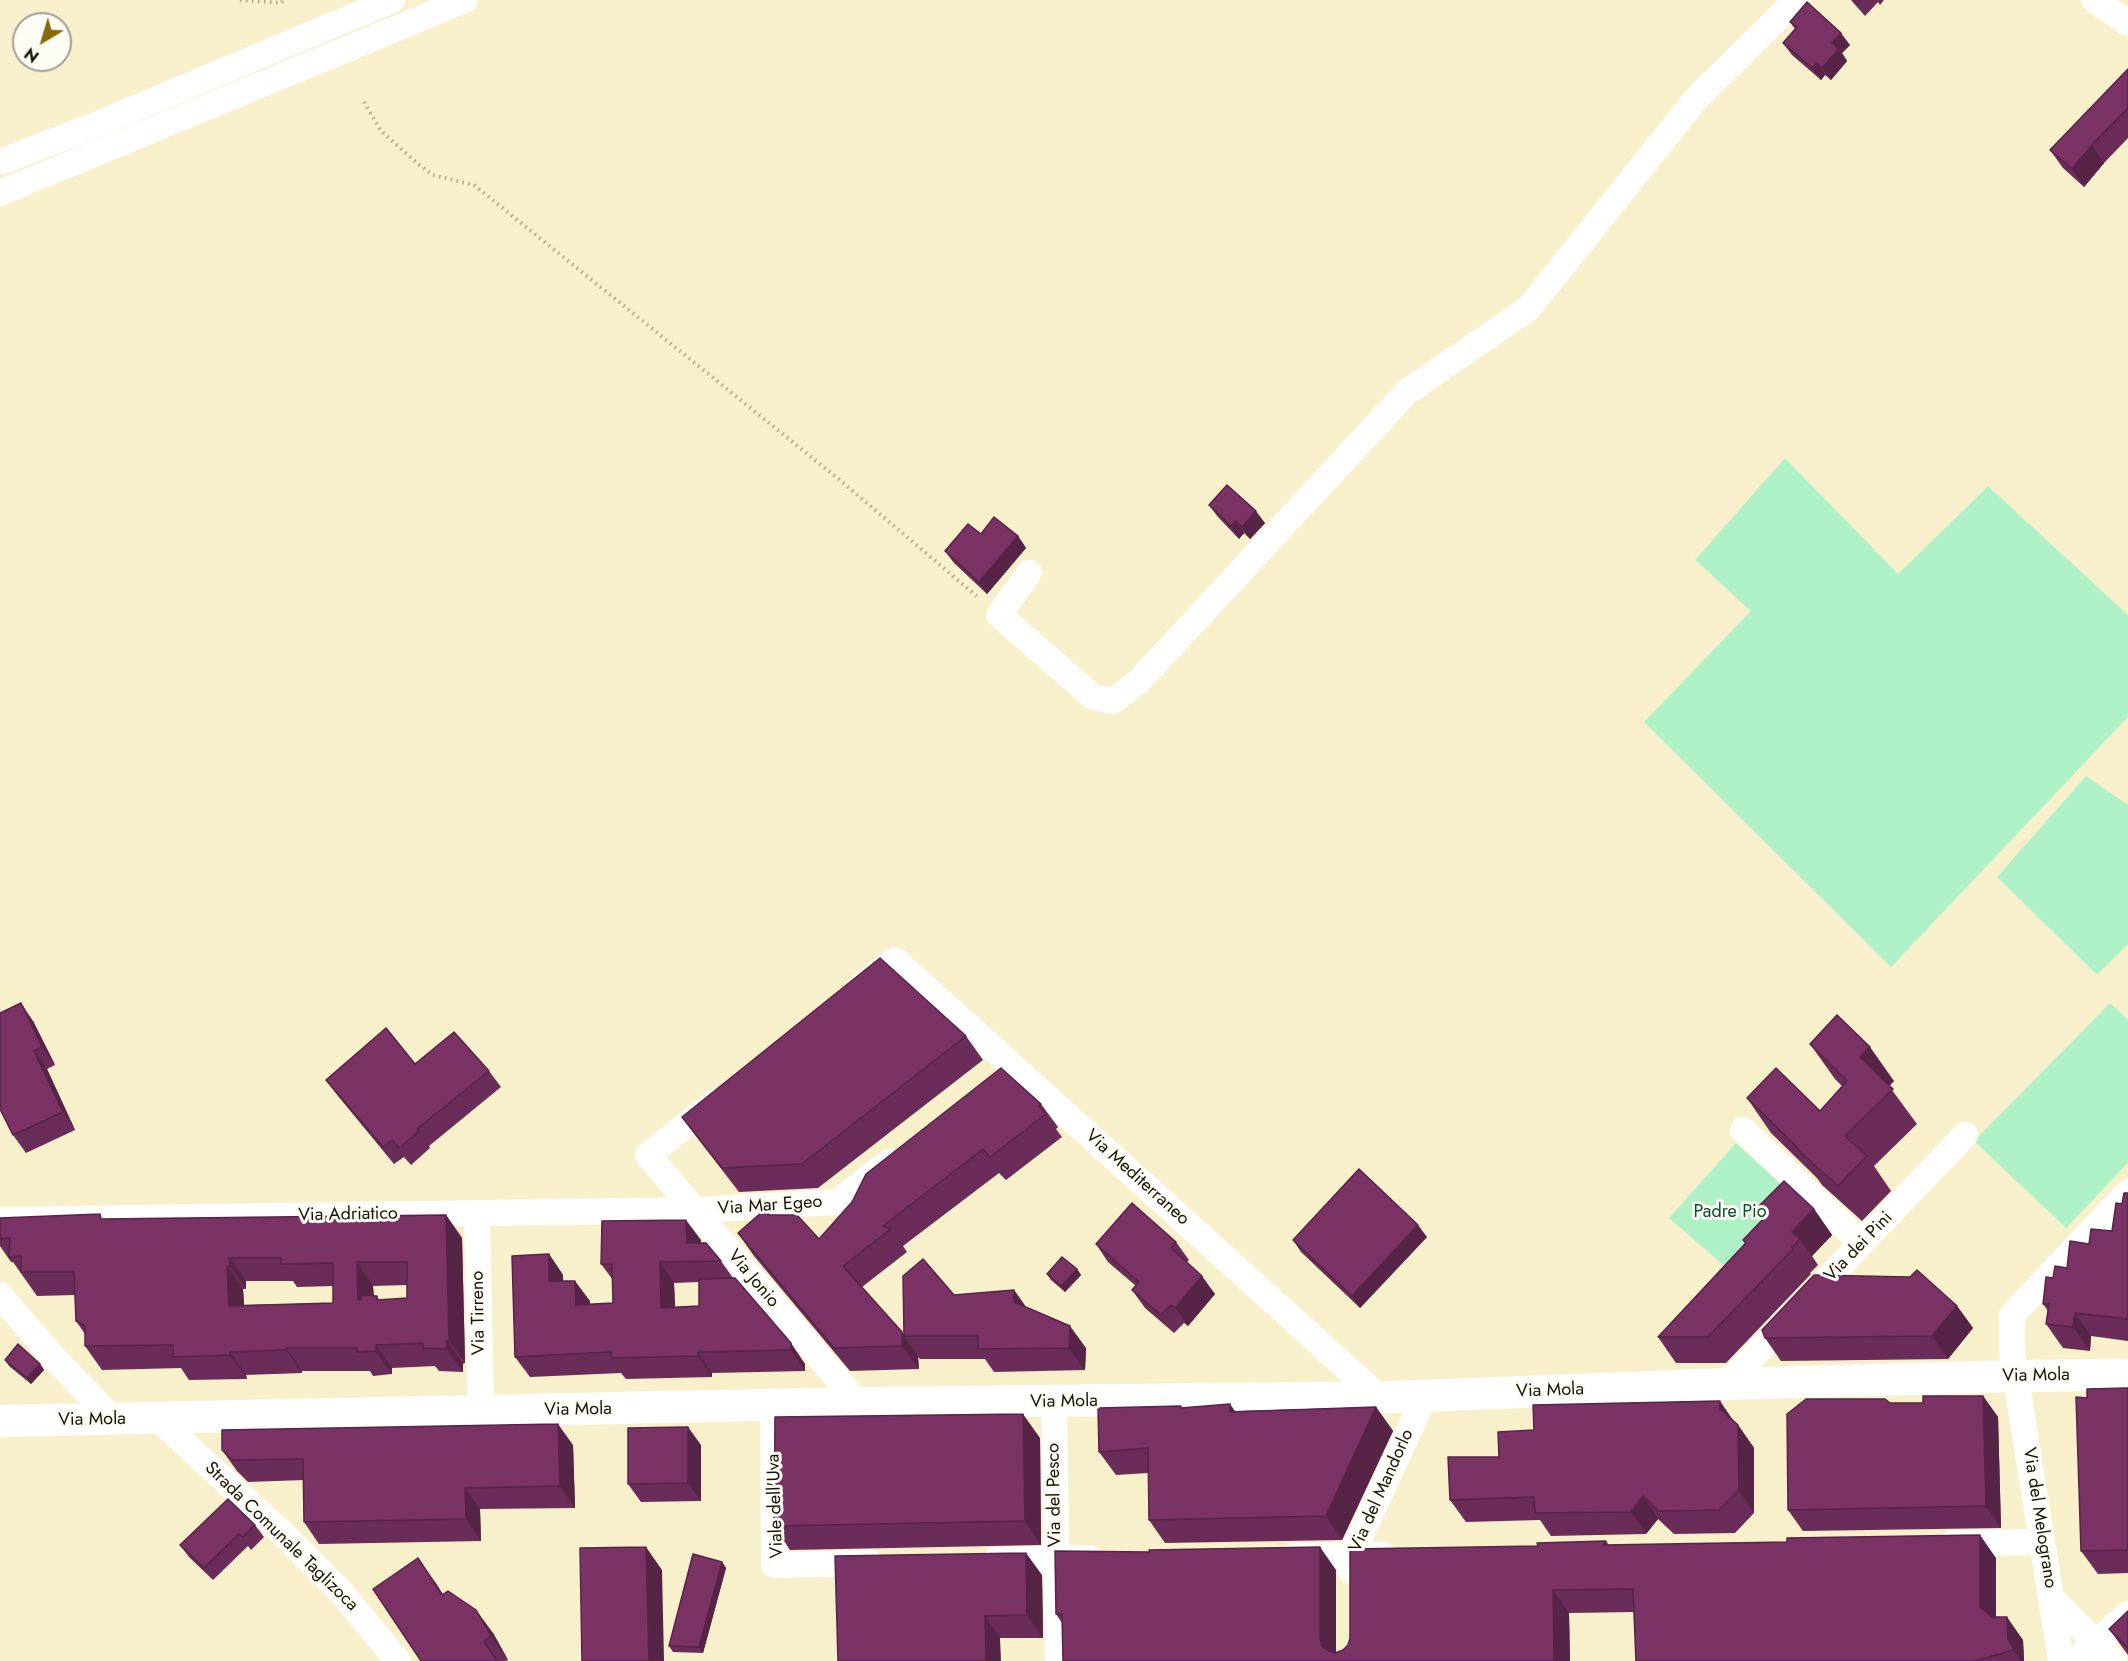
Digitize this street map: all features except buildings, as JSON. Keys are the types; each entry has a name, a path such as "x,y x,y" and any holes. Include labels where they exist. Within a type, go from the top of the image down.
{"main road":[{"name":"Via Mola","path":"0,1421 858,1403 1425,1396 1727,1384 2128,1374"}],"street":[{"path":"0,162 88,128 392,0"},
{"path":"0,193 465,0"},
{"path":"1029,573 999,615 1093,697 1113,701 1138,682 1407,392 1529,308 1695,100 1796,0"},
{"path":"2094,0 2128,23"},
{"name":"Via Mediterraneo","path":"840,1003 895,960 1005,1074 1379,1397"},
{"name":"Via Jonio","path":"730,1090 648,1155 858,1403"},
{"path":"1743,1130 1862,1243"},
{"name":"Via dei Pini","path":"1727,1384 1965,1135"},
{"name":"Via Mar Egeo","path":"696,1210 837,1202 912,1145"},
{"name":"Via del Melograno","path":"2061,1661 2012,1353 2012,1315 2128,1192"},
{"name":"Via Adriatico","path":"0,1220 696,1210"},
{"name":"Via Tirreno","path":"477,1213 481,1412"},
{"path":"0,1295 53,1358 113,1419"},
{"name":"Via del Mandorlo","path":"1351,1591 1351,1556 1425,1396"},
{"name":"Via del Pesco","path":"1054,1402 1058,1661"},
{"name":"Viale dell'Uva","path":"773,1406 774,1565 892,1562"},
{"name":"Strada Comunale Taglizoca","path":"158,1419 342,1593 398,1661"},
{"path":"1934,1544 2042,1542"},
{"path":"1268,1557 1410,1554"},
{"path":"974,1560 1115,1558"},
{"path":"2052,1599 2115,1661"},
{"path":"2075,1661 2128,1614"}],"path":[{"path":"240,0 281,3 284,0"},
{"path":"364,102 381,131 418,164 433,175 474,185 832,474 999,615"}],"green space":[{"path":"1785,458 1898,574 1988,486 2128,615 2128,717 1891,967 1644,722 1751,611 1695,560"},
{"path":"2086,776 2128,805 2128,944 2097,975 1997,877"},
{"path":"2110,1003 2128,1020 2128,1163 2066,1228 1974,1141"},
{"name":"Padre Pio","path":"1736,1143 1797,1199 1744,1283 1669,1218"}]}
